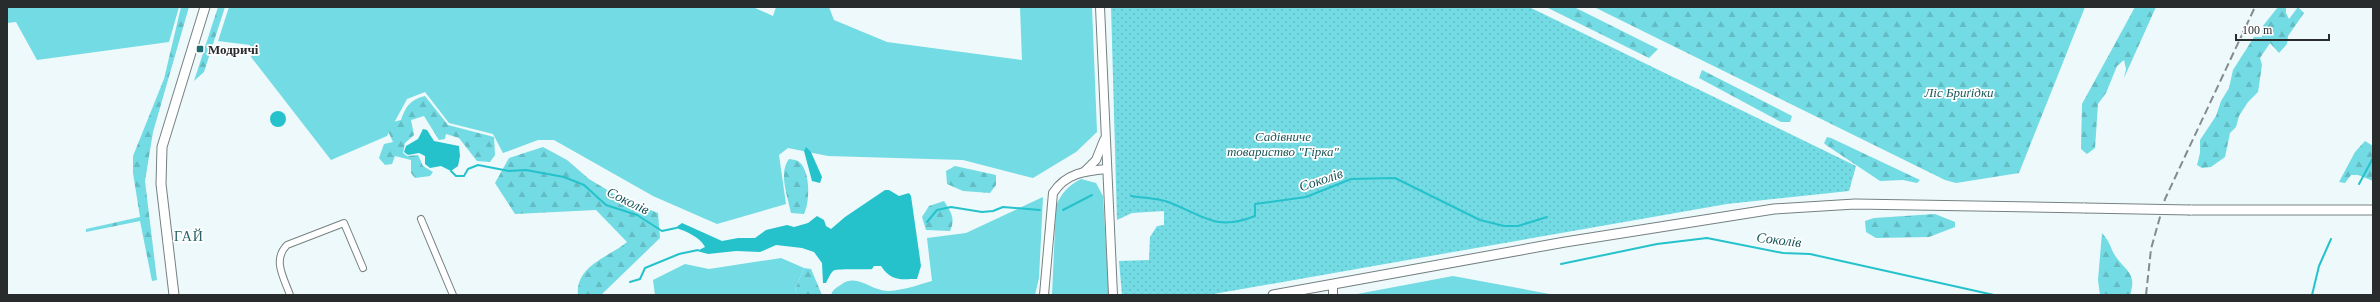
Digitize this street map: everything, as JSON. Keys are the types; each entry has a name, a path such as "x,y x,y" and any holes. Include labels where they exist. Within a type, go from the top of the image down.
{"main road":[{"path":"174,295 161,184 161,162 165,135 178,88 205,7"},
{"path":"1272,295 1565,242 1774,209 1855,204 2190,210 2373,210"}],"street":[{"path":"1100,7 1113,295"},
{"path":"1084,172 1096,160 1106,134"},
{"path":"1044,295 1053,193 1062,181 1084,172 1107,169"},
{"path":"421,220 453,295"},
{"path":"290,295 280,266 282,250 287,245 344,223 363,268"},
{"path":"1333,285 1333,295"}],"green space":[{"path":"7,7 179,7 169,42 37,60 16,22 7,23"},
{"path":"181,7 189,7 153,132 145,181 157,280 152,281 140,221 86,232 86,229 140,217 133,173 133,156 164,79"},
{"path":"218,7 225,7 204,72 194,81"},
{"path":"229,7 753,7 773,16 776,7 829,7 834,20 887,42 1022,60 1020,7 1092,7 1097,132 1076,152 1033,178 963,160 828,156 788,148 779,155 786,204 717,224 653,196 554,140 538,140 503,153 493,134 449,123 425,92 407,99 387,136 331,160 251,57 250,45 218,41"},
{"name":"Садівниче товариство \"Гірка\"","path":"1111,7 1529,7 1856,166 1849,191 1727,204 1208,295 1122,295 1119,261 1149,260 1150,237 1157,226 1164,225 1164,211 1132,213 1117,220"},
{"path":"1546,7 1574,7 1658,49 1649,58"},
{"name":"Ліс Бриґідки","path":"1594,7 2085,7 2019,173 1956,183 1945,180"},
{"path":"2135,7 2156,7 2124,78 2126,69 2124,60 2117,66 2106,93 2098,104 2095,148 2087,154 2081,149 2082,104"},
{"path":"2278,7 2286,7 2286,13 2289,19 2298,7 2304,13 2288,36 2287,44 2279,53 2270,43 2260,58 2262,65 2258,92 2248,102 2239,116 2236,127 2230,133 2225,157 2211,167 2202,168 2197,165 2200,153 2200,140 2216,116 2221,101 2229,88 2233,70 2254,37 2262,37 2262,27"},
{"path":"1702,70 1792,116 1790,122 1781,122 1699,78"},
{"path":"425,96 448,125 494,137 495,155 490,162 477,161 459,138 446,134 445,139 439,140 424,116 411,120 414,135 405,143 403,153 407,156 418,155 423,166 433,172 430,176 415,178 411,173 411,160 395,156 392,164 385,165 379,158 384,144 393,142 387,129 389,123 401,120 409,104 416,99"},
{"path":"1827,137 1920,180 1917,183 1903,180 1880,181 1826,145 1824,143"},
{"path":"2365,141 2373,146 2373,181 2358,175 2351,175 2345,183 2339,182 2355,152"},
{"path":"543,147 567,160 589,179 619,197 658,213 660,238 601,295 578,295 582,277 587,269 627,242 596,210 515,214 495,183 509,158"},
{"path":"789,159 798,161 805,171 808,194 804,214 791,213 784,178 784,171"},
{"path":"955,166 996,175 996,185 990,193 963,191 947,184 946,171"},
{"path":"1081,179 1096,183 1103,196 1109,295 1052,295 1056,206 1066,190 1072,184"},
{"path":"1043,197 1039,278 1035,295 831,295 835,289 848,281 859,282 883,291 889,291 932,281 927,238 966,233"},
{"path":"944,201 951,212 953,219 950,231 926,230 922,217 929,206"},
{"path":"1935,214 1955,222 1955,227 1929,237 1876,238 1866,232 1865,221 1874,218"},
{"path":"2102,233 2116,257 2132,278 2130,295 2100,295 2098,280"},
{"path":"781,258 804,268 795,290 798,295 655,295 653,280 685,264 709,269"},
{"path":"804,268 811,269 822,295 798,295 795,290"},
{"path":"1453,276 1555,295 1352,295"}],"shaded area":[{"path":"275,111 281,111 286,116 284,125 281,127 275,127 270,122 270,116"},
{"path":"423,129 427,130 434,141 459,146 460,156 458,166 451,171 441,166 430,168 425,164 425,156 419,153 408,155 404,152 406,146 418,139"},
{"path":"806,147 811,152 822,177 820,183 812,181 804,151"},
{"path":"885,190 889,190 899,196 909,193 911,196 921,266 917,279 901,279 893,277 889,275 881,266 874,266 872,269 835,270 826,283 823,283 822,263 814,252 802,248 776,245 760,252 736,251 708,254 697,251 705,247 700,241 688,233 675,228 682,223 722,241 738,238 755,238 766,230 787,225 794,227 808,223 817,216 824,220 826,226 831,229 845,217"}],"waterway":[{"path":"2359,184 2373,158"},
{"name":"Соколів","path":"451,171 456,176 464,176 468,169 478,165 509,171 526,170 564,177 584,185 606,205 637,215 662,231 676,228"},
{"name":"Соколів","path":"1131,196 1164,201 1210,220 1229,222 1241,221 1255,216 1255,204 1306,197 1351,179 1395,178 1480,220 1504,226 1518,226 1547,217"},
{"name":"Соколів","path":"1063,210 1092,195"},
{"name":"Соколів","path":"927,222 937,210 951,207 982,212 993,211 1003,207 1040,210"},
{"name":"Соколів","path":"1561,264 1657,244 1707,238 1783,253 1810,254 1994,295"},
{"path":"2312,295 2319,266 2331,239"},
{"path":"630,282 640,279 645,268 679,254 698,250"}],"railway":[{"path":"2146,295 2151,249 2165,199 2255,7"}],"place":[{"name":"Модричі","path":"200,49"}],"district":[{"name":"ГАЙ","path":"189,236"}]}
